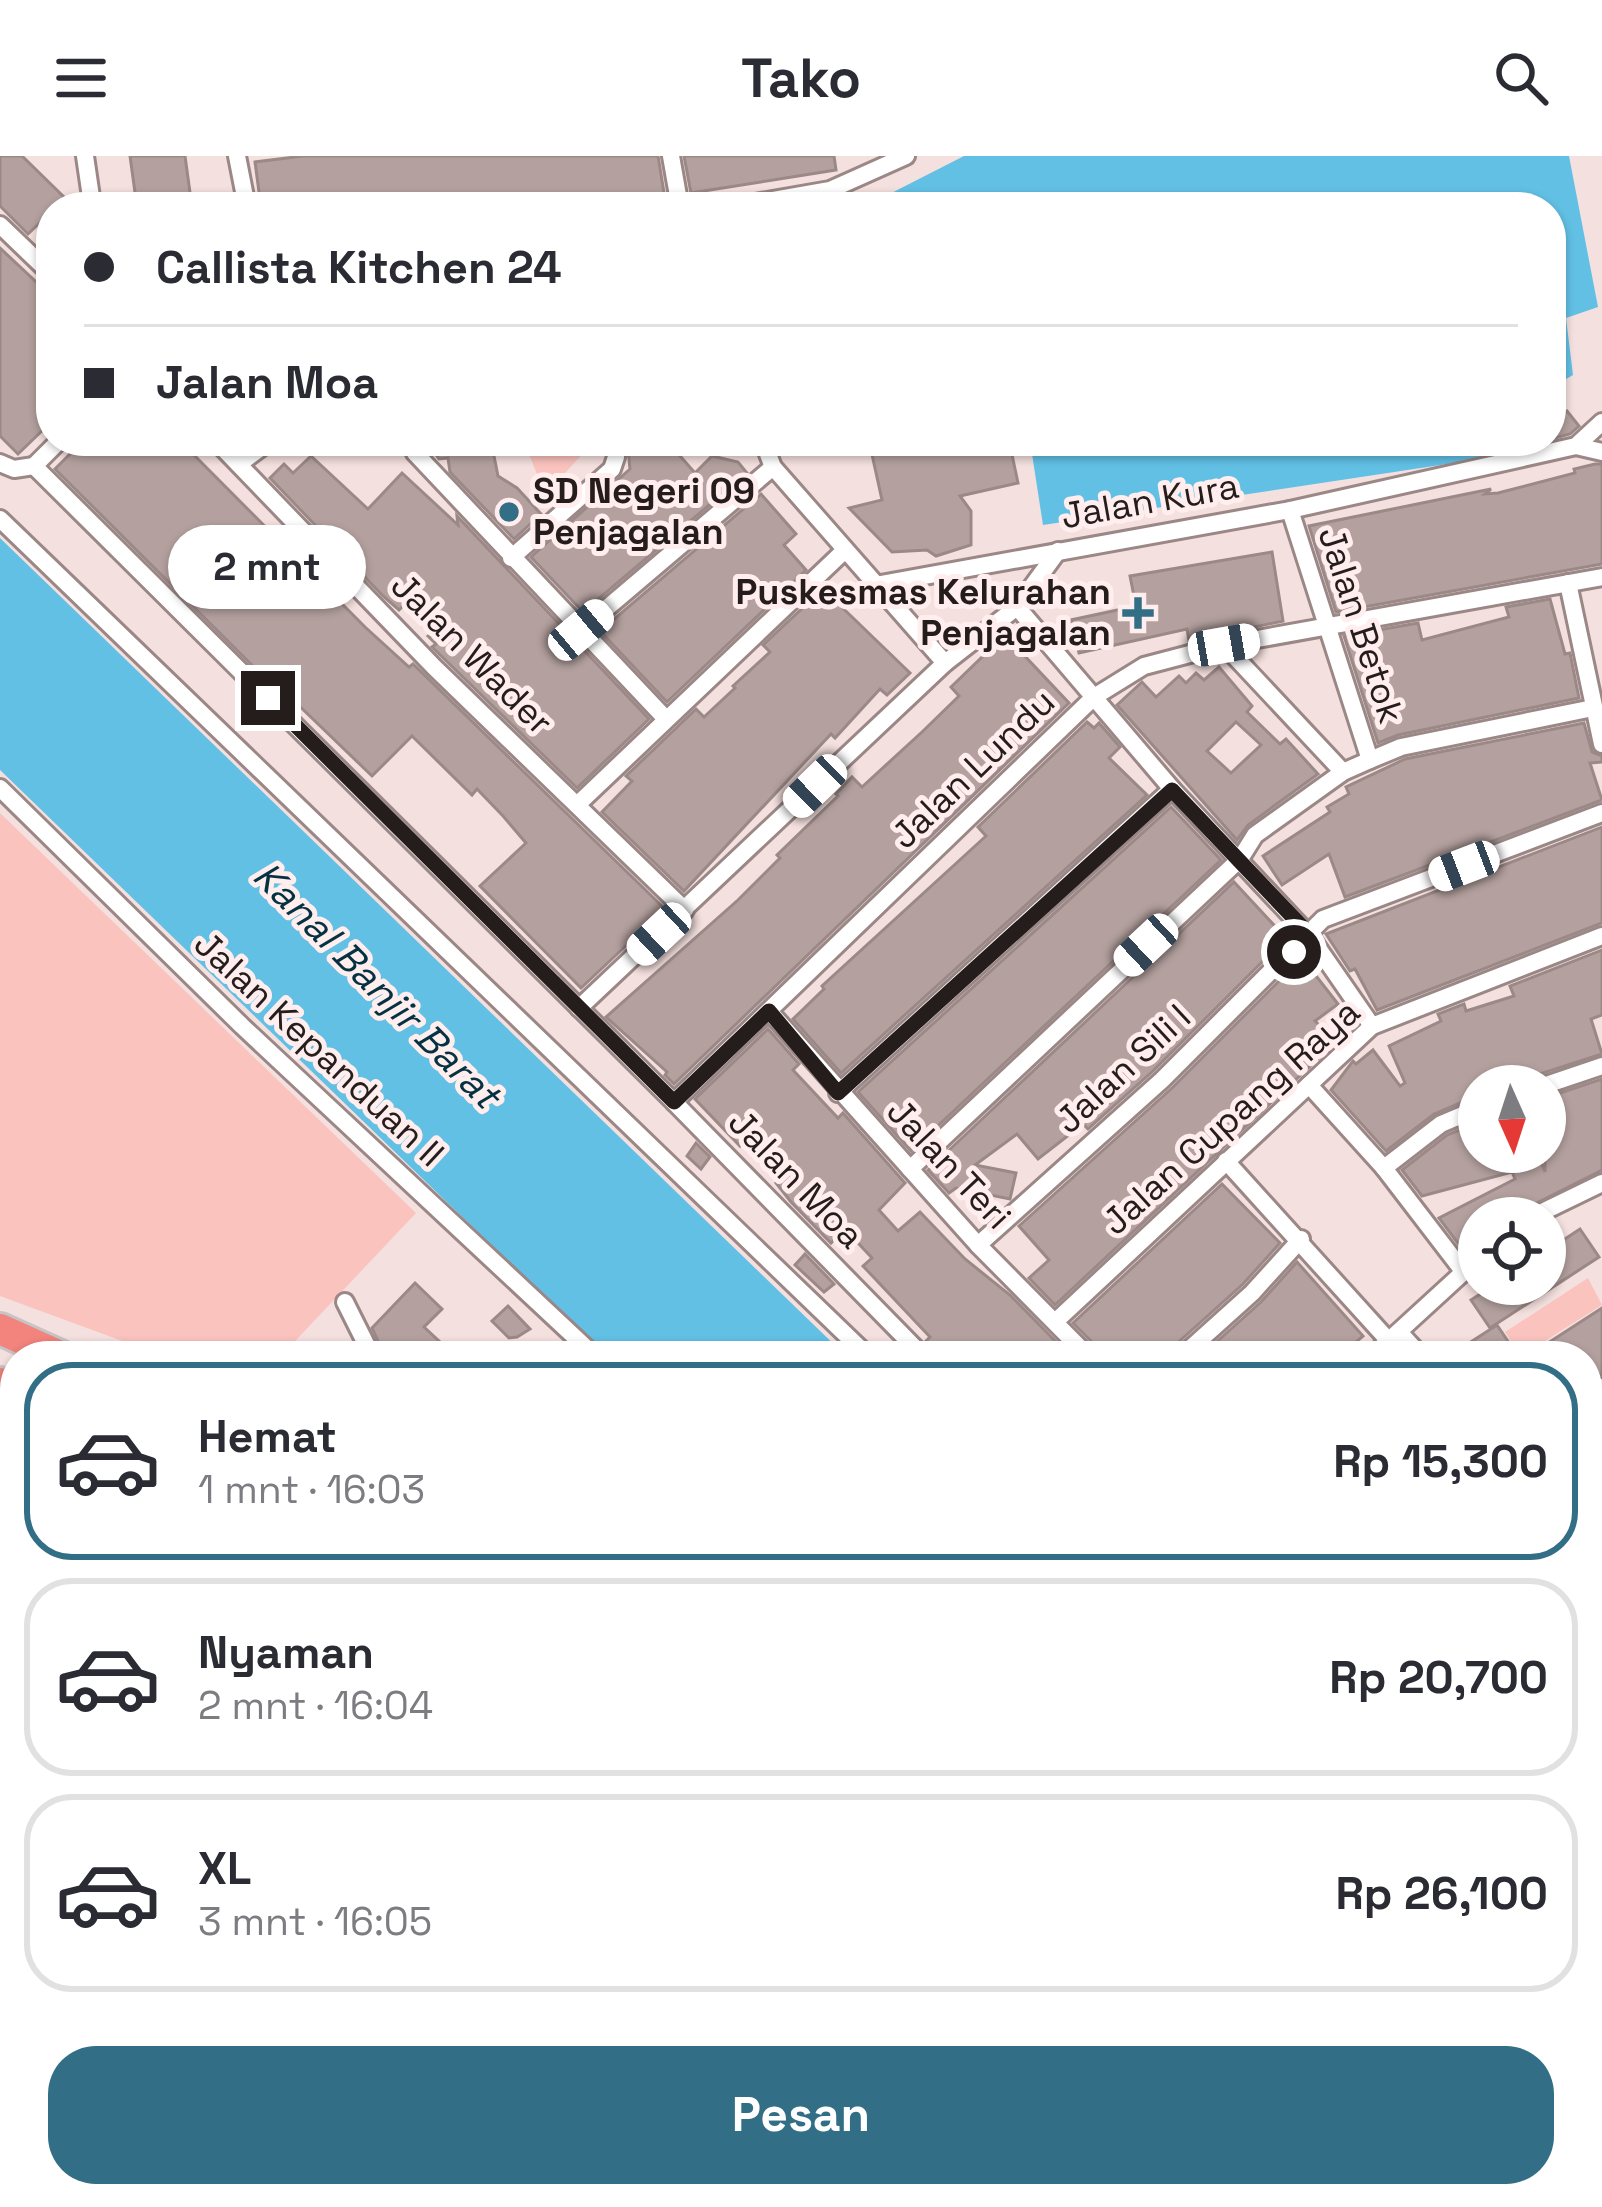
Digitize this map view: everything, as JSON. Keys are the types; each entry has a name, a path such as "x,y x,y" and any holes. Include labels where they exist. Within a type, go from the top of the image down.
{"street":[{"path":"85,156 90,192"},
{"path":"237,156 244,192"},
{"path":"671,156 677,192"},
{"path":"818,192 906,156"},
{"path":"0,225 36,256"},
{"path":"1576,446 1602,422"},
{"name":"Jalan Kura","path":"1566,448 1602,452"},
{"path":"0,463 14,469 34,466 44,456"},
{"name":"Jalan Wader","path":"230,456 434,667 685,910"},
{"path":"238,464 249,456"},
{"path":"418,456 666,719"},
{"path":"511,558 612,469 616,456"},
{"path":"769,456 772,467 945,663"},
{"name":"Jalan Kura","path":"875,585 1290,510 1531,456"},
{"name":"Jalan Moa","path":"34,466 908,1341"},
{"path":"581,630 772,467"},
{"name":"Jalan Betok","path":"1290,510 1370,760"},
{"path":"0,519 852,1341"},
{"path":"579,1008 945,663 1017,607 1058,550"},
{"path":"578,804 844,551"},
{"name":"Jalan Lundu","path":"674,1102 1094,697 1144,666 1224,645 1602,577"},
{"path":"1568,583 1602,744"},
{"path":"1017,607 1172,790 1309,934 1372,1025"},
{"path":"1224,645 1343,772"},
{"path":"910,1169 1240,859 1255,835 1343,772 1401,747 1593,708"},
{"name":"Jalan Kepanduan II","path":"0,788 242,1026 579,1341"},
{"path":"838,1093 1172,790"},
{"name":"Jalan Sili I","path":"978,1245 1162,1080 1323,919 1602,813"},
{"name":"Jalan Cupang Raya","path":"1055,1321 1372,1025 1602,936"},
{"name":"Jalan Teri","path":"769,1011 978,1245 1074,1341"},
{"path":"1566,1078 1602,1066"},
{"path":"1309,1084 1384,1168 1458,1264"},
{"path":"1384,1168 1458,1117"},
{"path":"1226,1161 1400,1341"},
{"path":"1566,1201 1602,1183"},
{"path":"1199,1341 1301,1240"},
{"path":"1388,1341 1458,1275"},
{"path":"345,1302 364,1341"}],"shaded area":[{"path":"530,456 581,456 545,495"},
{"path":"0,813 416,1213 295,1341 122,1341 0,1296"},
{"path":"1588,1278 1602,1305 1545,1341 1511,1341 1505,1332 1546,1305 1566,1305 1566,1292"}],"water":[{"path":"964,156 1569,156 1598,307 1566,318 1566,192 893,192"},
{"path":"1566,318 1573,375 1566,379"},
{"path":"1032,456 1487,456 1487,458 1043,525"},
{"name":"Kanal Banjir Barat","path":"0,538 830,1341 590,1341 0,770"}],"building":[{"path":"0,156 22,156 59,192 36,192 36,226 28,234 0,206"},
{"path":"130,156 185,156 190,192 135,192"},
{"path":"303,156 658,156 664,192 259,192 255,162"},
{"path":"684,156 834,156 836,170 691,192"},
{"path":"0,248 36,282 36,437 18,454 0,436"},
{"path":"1566,412 1579,426 1566,435"},
{"path":"68,456 195,456 365,627 409,667 413,664 665,909 581,988 480,886 526,843 477,789 472,795 412,736 372,776 289,696 286,699 55,469"},
{"path":"311,456 368,509 402,473 458,525 457,516 649,719 577,788 432,647 436,644 428,636 432,632 404,605 399,610 383,596 270,478 284,464 293,473"},
{"path":"437,456 494,456 498,476 541,514 514,539 450,472 448,458"},
{"path":"629,456 680,456 695,473 712,456 738,462 747,473 583,612 531,557 630,469"},
{"path":"872,456 1012,456 1018,483 960,496 971,511 971,545 936,556 927,550 892,552 849,508 882,500"},
{"path":"1602,464 1602,564 1336,612 1309,526 1491,489 1485,494 1498,493"},
{"path":"761,494 796,534 784,545 806,570 667,702 600,631"},
{"path":"1272,552 1283,621 1189,641 1187,629 1079,653 1071,620 1136,606 1130,576"},
{"path":"823,589 910,673 887,695 880,689 835,738 831,734 684,891 602,812 632,781 626,776 696,709 704,717 735,688 770,652 763,645"},
{"path":"1550,599 1565,654 1570,653 1579,698 1378,743 1344,636 1418,623 1422,640 1509,617 1506,607"},
{"path":"1005,635 1069,703 674,1084 667,1072 606,1017 738,900 852,777 862,787 922,732 959,696 951,687"},
{"path":"1219,667 1252,706 1247,712 1280,744 1286,739 1318,774 1248,825 1237,840 1117,705 1142,682 1156,697 1179,676 1186,683 1196,673 1204,680","holes":["1236,722 1261,745 1231,773 1207,751"]},
{"path":"1087,722 1094,728 1099,723 1120,747 1109,758 1147,795 841,1073 793,1019 822,986 986,836 978,827"},
{"path":"1584,723 1592,752 1602,756 1602,762 1590,763 1602,800 1345,897 1329,854 1282,885 1263,856 1330,812 1327,807 1349,794 1346,787 1405,759"},
{"path":"1171,807 1221,860 911,1151 858,1092"},
{"path":"1602,827 1602,923 1377,1010 1355,969 1350,971 1326,934"},
{"path":"1234,882 1286,938 1088,1129 1083,1124 1038,1159 1017,1134 975,1165 1016,1173 1010,1199 956,1188 949,1193 928,1170"},
{"path":"1602,950 1602,1015 1591,1019 1602,1054 1566,1066 1458,1065 1458,1104 1434,1114 1386,1151 1331,1090 1353,1061 1356,1064 1373,1050 1400,1086 1405,1083 1389,1046 1441,1021 1438,1014 1464,1004 1466,1011 1514,996 1510,986"},
{"path":"1302,958 1338,1004 1315,1021 1336,1042 1055,1305 1029,1278 1049,1260 1019,1226 1171,1089"},
{"path":"768,1029 799,1064 793,1070 838,1118 843,1113 905,1183 879,1210 898,1231 920,1212 1055,1341 926,1341 930,1337 863,1266 872,1258 845,1229 831,1243 791,1202 776,1183 780,1180 745,1141 740,1146 695,1099"},
{"path":"1602,1079 1602,1170 1549,1197 1480,1197 1515,1179 1512,1173 1566,1173 1566,1091"},
{"path":"1458,1131 1458,1173 1508,1173 1422,1196 1402,1170"},
{"path":"696,1143 710,1157 701,1169 687,1156"},
{"path":"1222,1184 1280,1243 1180,1341 1091,1341 1073,1323"},
{"path":"1458,1208 1458,1243 1439,1218"},
{"path":"1580,1229 1599,1257 1566,1278 1566,1238"},
{"path":"805,1254 834,1284 824,1292 795,1265"},
{"path":"1297,1262 1363,1336 1357,1341 1218,1341"},
{"path":"415,1283 442,1309 424,1327 439,1341 378,1341 372,1328"},
{"path":"1474,1305 1525,1305 1490,1328"},
{"path":"508,1306 530,1329 517,1337 509,1338 492,1321"},
{"path":"1602,1308 1602,1341 1551,1341"},
{"path":"1497,1325 1508,1341 1472,1341"}],"place":[{"name":"SD Negeri 09 Penjagalan","path":"509,512"},
{"name":"Puskesmas Kelurahan Penjagalan","path":"1138,613"}],"route":[{"path":"268,698 674,1102 769,1011 838,1093 1172,790 1309,934 1294,952"}]}
